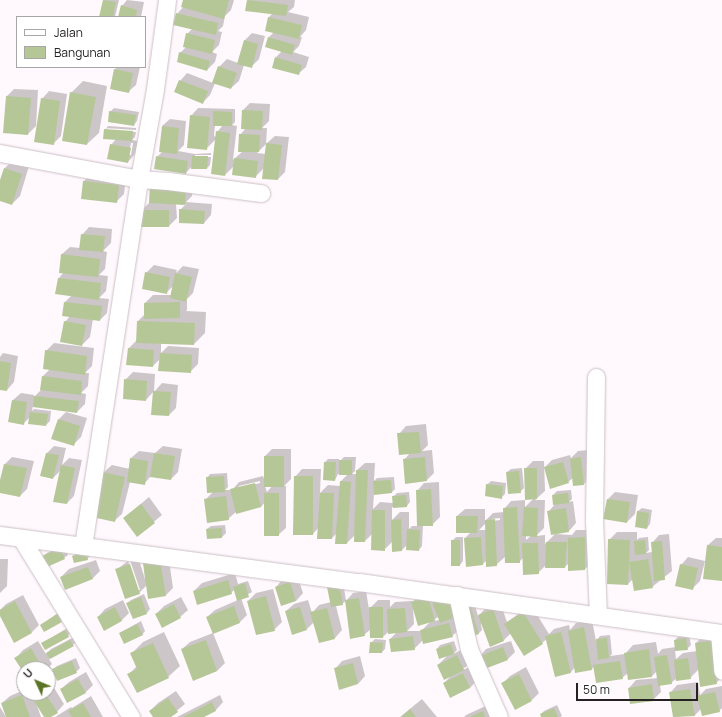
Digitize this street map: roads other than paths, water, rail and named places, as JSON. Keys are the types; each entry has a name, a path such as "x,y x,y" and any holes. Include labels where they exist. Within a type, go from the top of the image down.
{"street":[{"path":"83,546 139,179 155,89 167,0"},
{"path":"0,154 139,179 168,181 261,193"},
{"path":"596,377 594,520 598,615"},
{"path":"0,535 457,595 720,633 722,671"},
{"path":"21,538 131,717"},
{"path":"457,595 469,649 482,684 499,717"}]}
